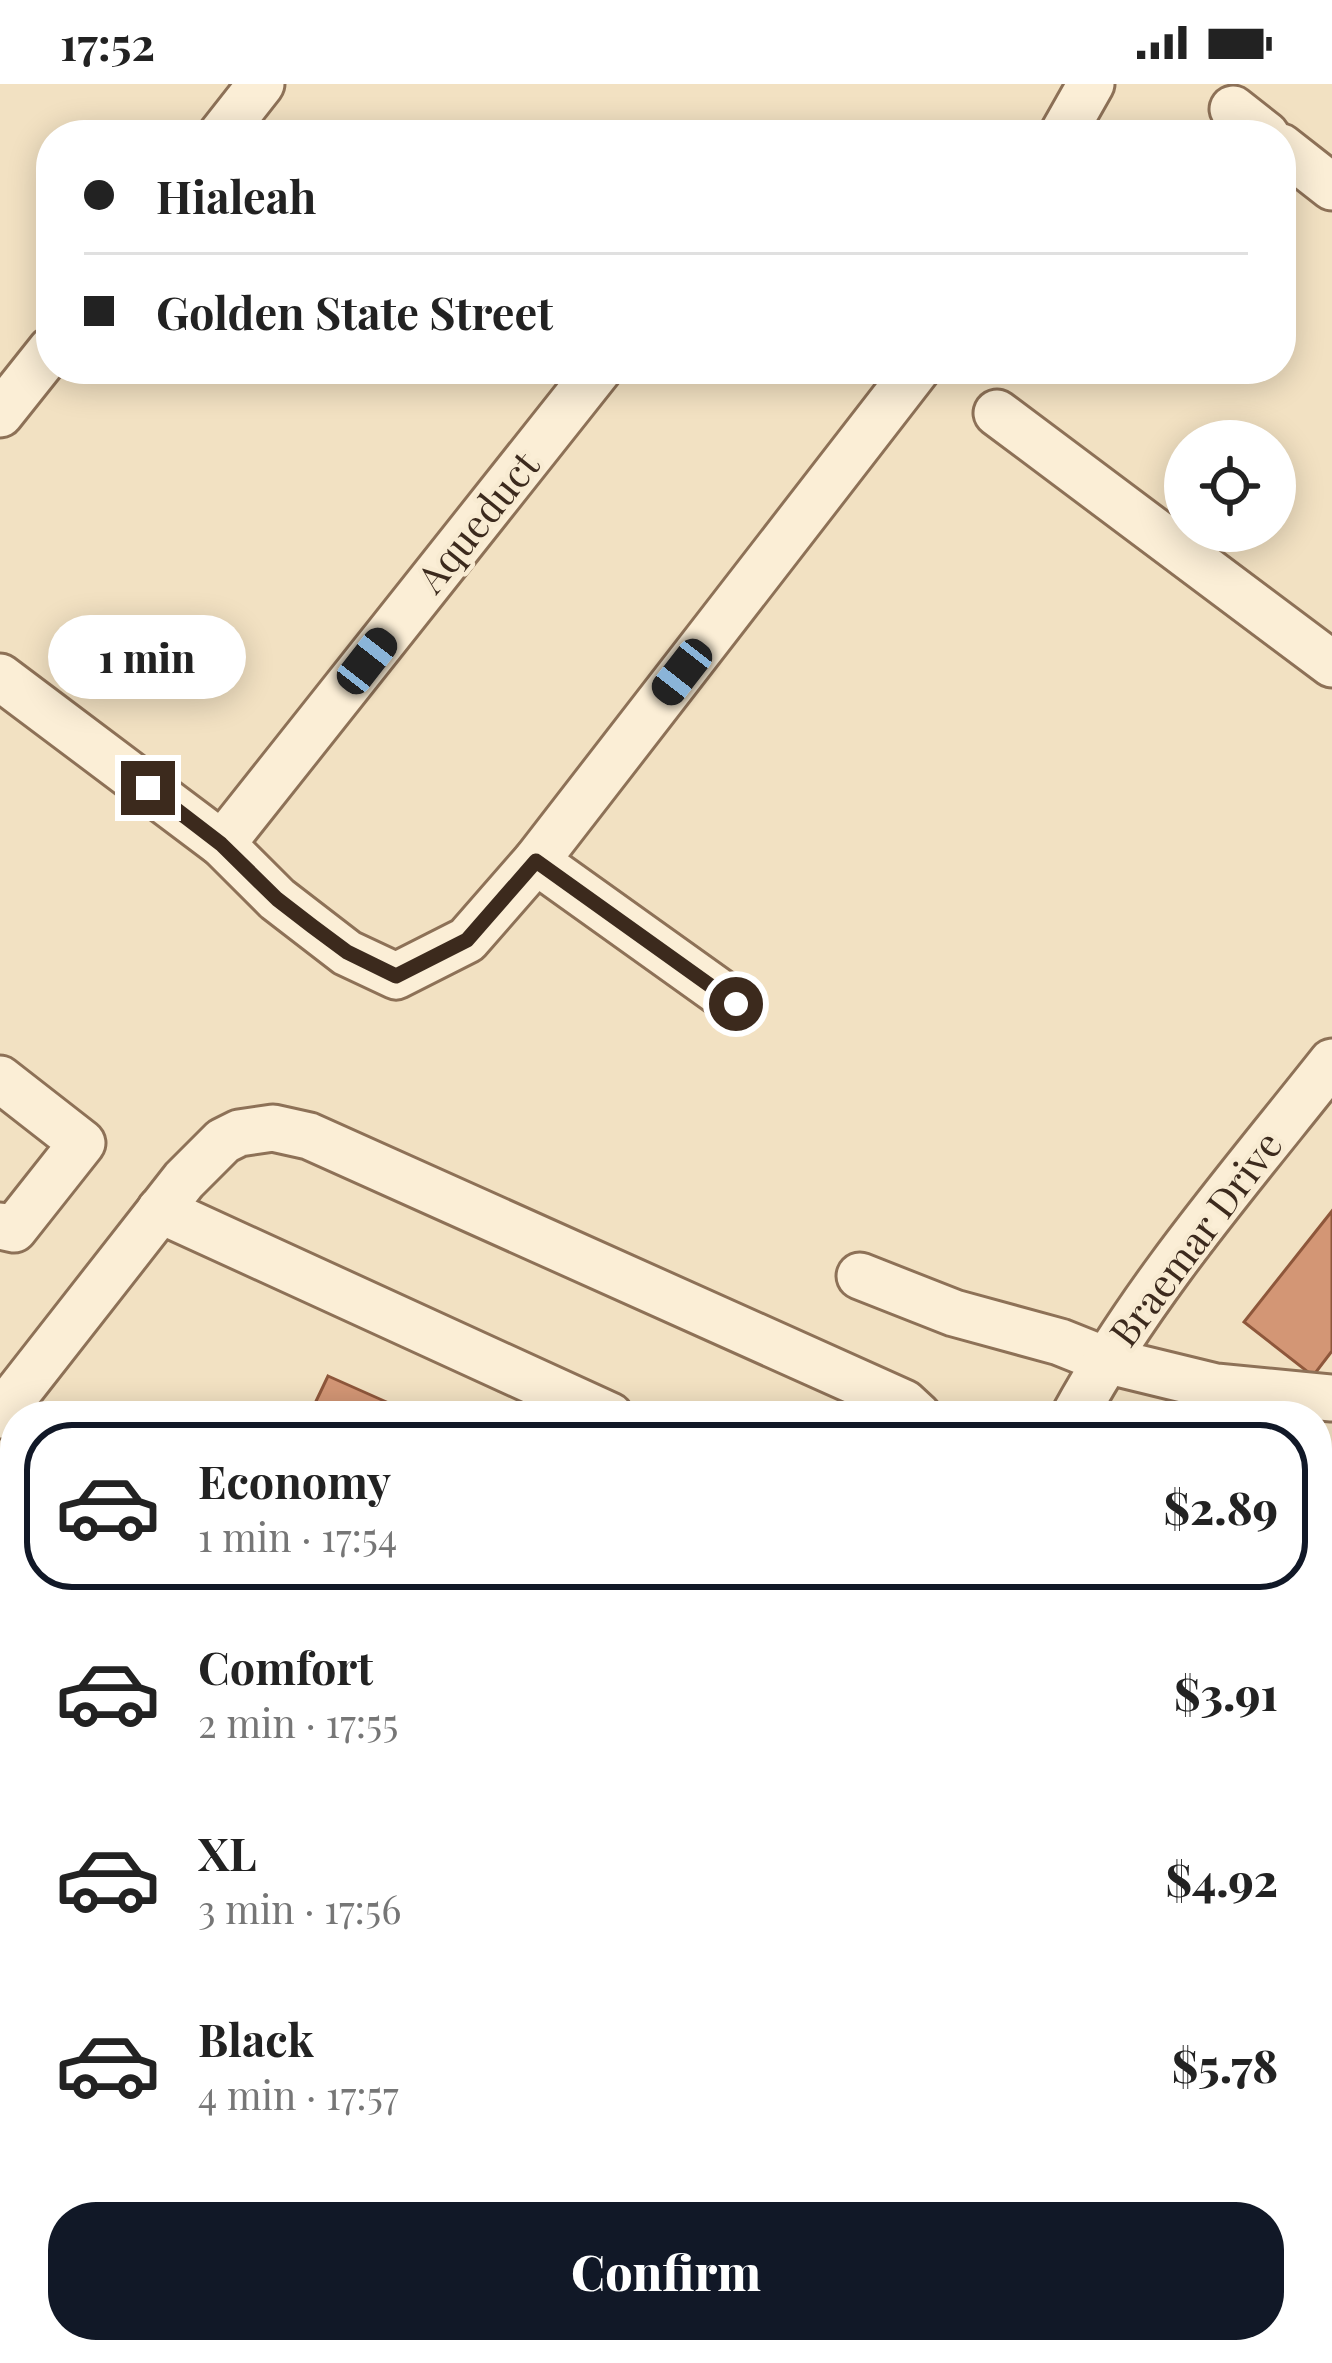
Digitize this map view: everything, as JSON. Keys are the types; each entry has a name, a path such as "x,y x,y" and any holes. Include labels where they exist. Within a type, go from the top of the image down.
{"street":[{"path":"233,120 261,84"},
{"path":"1071,120 1091,84"},
{"path":"1296,159 1332,187"},
{"path":"0,415 36,369"},
{"name":"Aqueduct","path":"221,844 587,384"},
{"path":"0,677 221,844 277,899 347,952 396,976 467,940 536,861 904,384"},
{"path":"997,413 1332,664"},
{"path":"536,861 736,1004"},
{"name":"Braemar Drive","path":"1082,1401 1157,1283 1332,1063"},
{"path":"0,1079 82,1143 14,1229 0,1226"},
{"path":"11,1401 184,1180 223,1142 239,1133 273,1129 309,1136 900,1401"},
{"path":"160,1210 577,1401"},
{"name":"Braemar Drive","path":"860,1276 954,1313 1060,1342 1105,1360 1216,1387 1332,1398"}],"building":[{"path":"1332,1211 1332,1351 1313,1376 1244,1322"},
{"path":"328,1376 384,1401 316,1401"}],"route":[{"path":"148,788 221,844 312,926 347,952 396,976 467,940 536,861 736,1004"}]}
